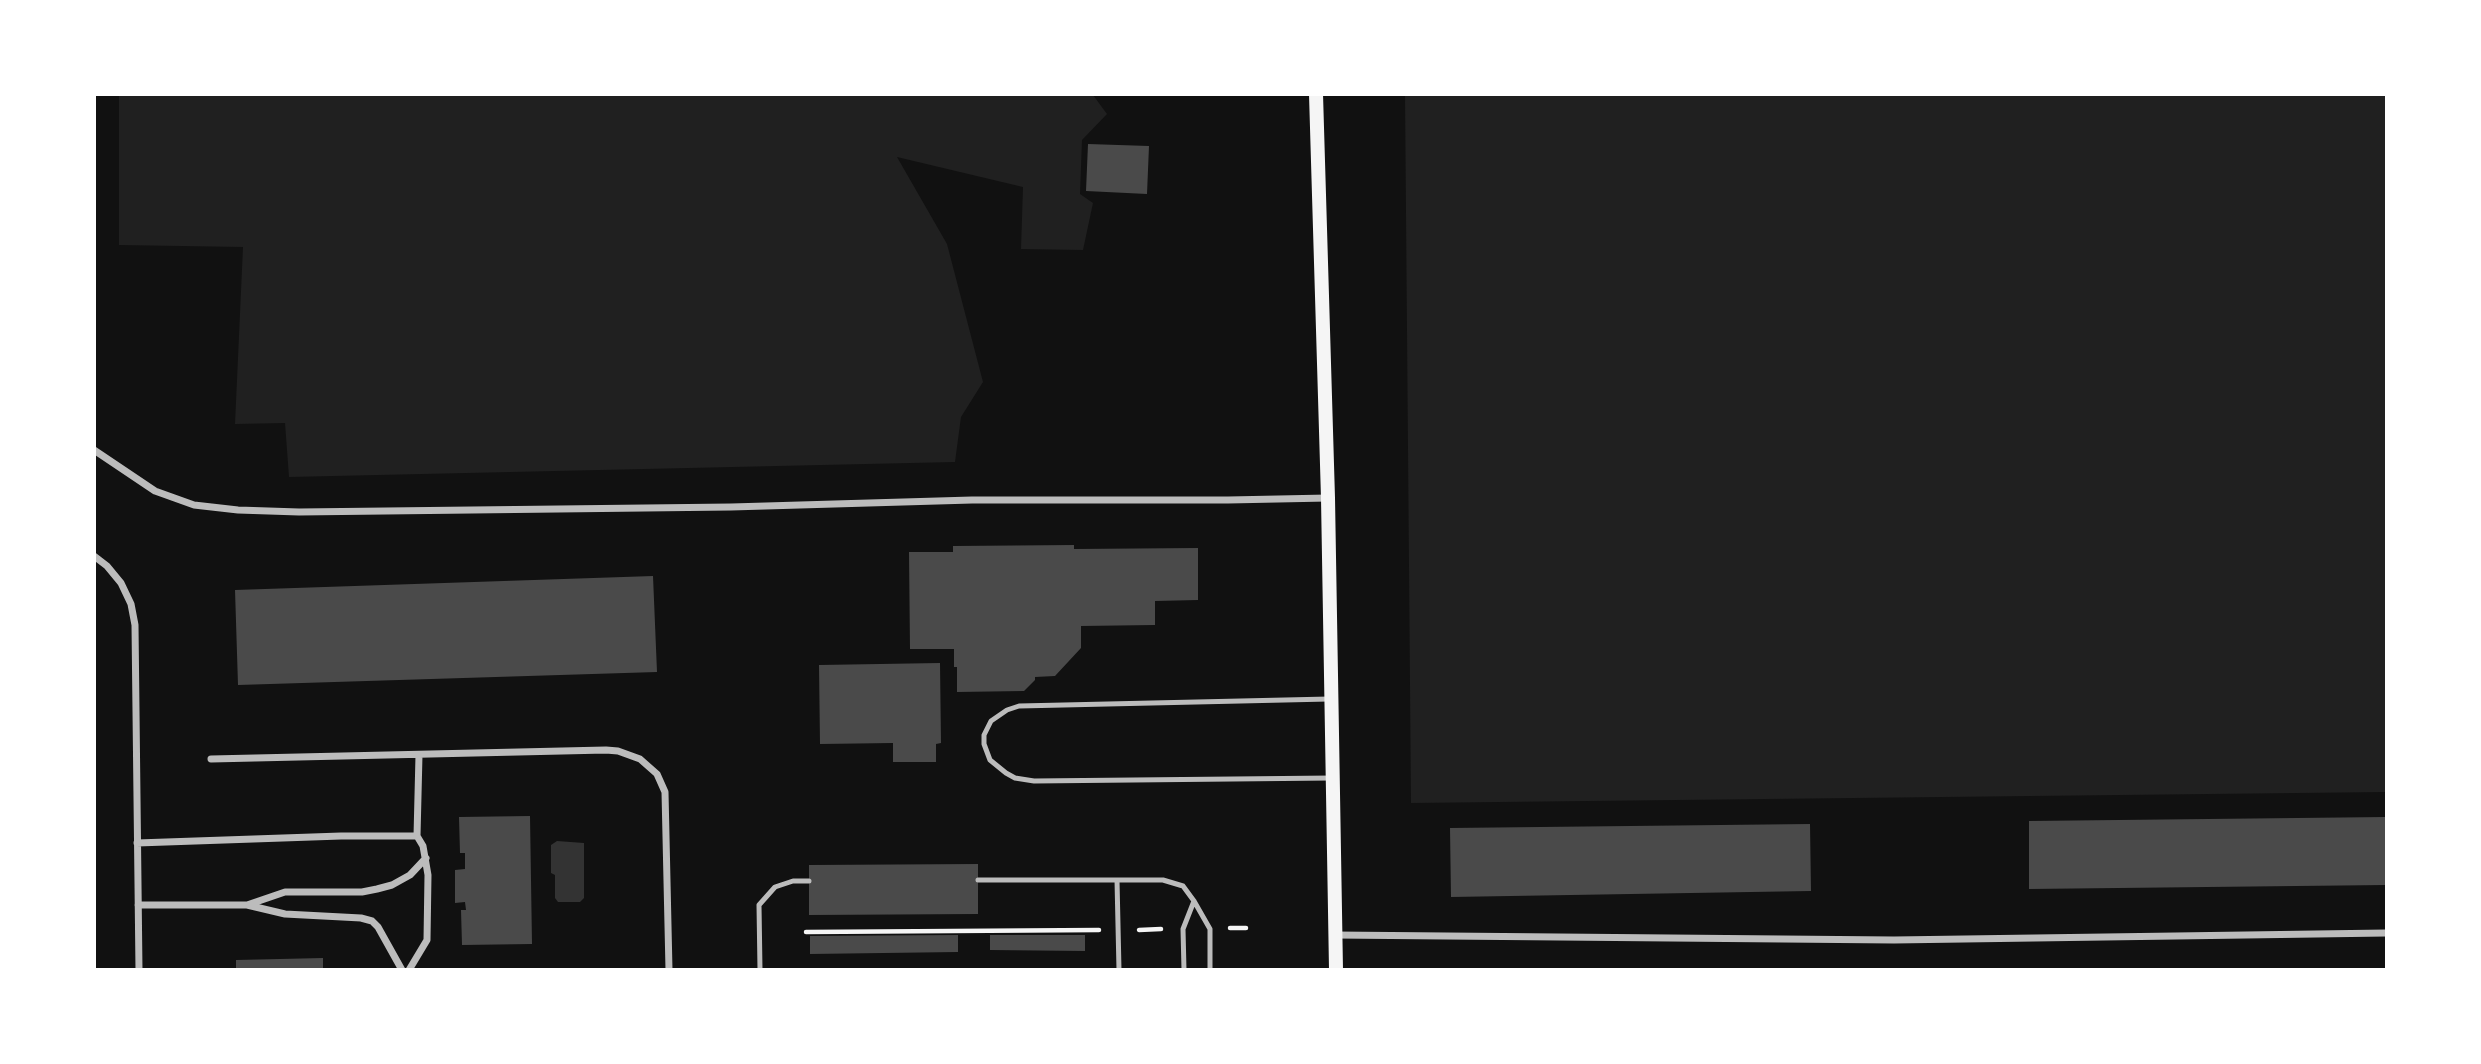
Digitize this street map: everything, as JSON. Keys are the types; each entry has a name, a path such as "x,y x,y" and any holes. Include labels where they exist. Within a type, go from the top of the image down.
{"main road":[{"path":"1316,94 1328,498 1336,970"}],"street":[{"path":"94,450 164,495 194,505 238,510 341,512 731,507 972,500 1328,498"},
{"path":"94,556 107,566 127,593 135,625 139,970"},
{"path":"211,759 606,750 629,754 649,766 662,783 666,802 669,970"},
{"path":"409,970 427,940 428,875 423,846 417,836 419,755"},
{"path":"137,843 417,836"},
{"path":"247,905 285,892 362,892 377,889 410,875 426,858"},
{"path":"138,905 247,905 285,914 343,915 372,921 379,927 402,970"},
{"path":"1335,935 1894,940 2386,933"}],"lane":[{"path":"1332,699 1019,706 991,720 984,735 984,744 990,760 1006,773 1015,778 1034,781 1333,778"},
{"path":"978,880 1163,880 1183,887 1210,929 1210,970"},
{"path":"1117,880 1119,970"},
{"path":"760,970 759,905 775,887 793,881 809,881"},
{"path":"1184,970 1184,929 1194,901"}],"path":[{"path":"1133,930 1169,929"},
{"path":"806,932 1107,930"}],"shaded area":[{"path":"119,95 1093,95 1107,114 1082,140 1080,194 1093,203 1083,250 1021,249 1023,187 897,157 947,244 983,382 961,417 955,462 289,477 285,423 235,424 243,247 119,245"},
{"path":"1405,95 2386,95 2386,792 1411,803"},
{"path":"557,841 584,843 584,898 580,902 558,902 555,898 555,875 551,873 551,845"}],"building":[{"path":"1088,144 1149,146 1147,194 1086,191"},
{"path":"1074,545 1074,549 1198,548 1198,600 1155,601 1155,625 1081,626 1081,648 1055,676 1035,677 1024,691 957,692 954,649 910,649 909,552 953,552 953,546"},
{"path":"653,576 657,672 238,685 235,590"},
{"path":"940,663 941,743 936,744 936,762 893,762 893,743 820,744 819,665"},
{"path":"530,816 532,944 462,945 461,910 466,910 465,902 455,903 455,870 465,869 465,853 460,853 459,817"},
{"path":"2386,817 2386,885 2029,889 2029,821"},
{"path":"1810,824 1811,891 1451,897 1450,828"},
{"path":"978,864 978,914 809,915 809,865"},
{"path":"958,935 958,952 810,954 810,936"},
{"path":"990,935 1085,935 1085,951 990,950"},
{"path":"323,958 323,970 236,970 236,960"}]}
